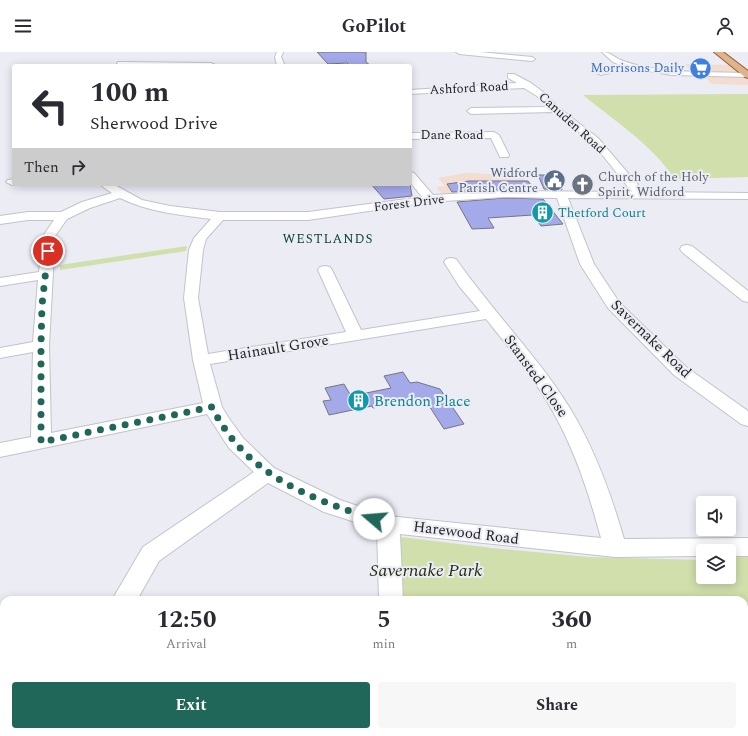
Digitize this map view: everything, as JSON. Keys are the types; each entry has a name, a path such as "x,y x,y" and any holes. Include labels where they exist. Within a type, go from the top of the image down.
{"main road":[{"path":"718,52 748,75"}],"street":[{"path":"280,52 278,57 280,64"},
{"path":"460,52 483,52 532,59"},
{"path":"460,52 469,57 478,58 522,58"},
{"path":"604,52 613,60 630,66 670,73 748,75"},
{"path":"122,63 166,64"},
{"path":"600,72 630,66"},
{"name":"Canuden Road","path":"511,76 529,85 555,109 595,140 620,169 640,196"},
{"name":"Ashford Road","path":"412,92 529,85"},
{"path":"471,112 555,109"},
{"name":"Dane Road","path":"494,135 504,156"},
{"name":"Dane Road","path":"412,136 505,135"},
{"path":"412,178 430,199"},
{"name":"Forest Drive","path":"108,186 139,202 170,210 220,216 266,218 308,216 430,199 504,194 748,196"},
{"path":"0,220 28,216 63,216 86,205 121,194"},
{"name":"Savernake Road","path":"561,194 587,264 613,305 680,371 745,415"},
{"path":"41,442 42,305 49,236 63,216"},
{"name":"Harewood Road","path":"220,216 200,238 196,250 191,298 201,360 212,407 226,431 236,443 267,473 332,506 388,524 615,548 748,547"},
{"path":"687,249 748,298"},
{"name":"Stansted Close","path":"451,262 458,276 491,314 550,392 568,420 584,451 601,497 615,548"},
{"path":"325,270 356,336"},
{"path":"0,282 46,275"},
{"name":"Hainault Grove","path":"201,360 491,314"},
{"path":"0,352 41,345"},
{"path":"0,450 212,407"},
{"path":"126,596 151,554 267,473"},
{"path":"388,524 391,596"}],"shaded area":[{"path":"684,64 729,65 748,80 748,85 712,84 700,73 694,73"},
{"path":"466,173 522,175 532,190 480,190 443,195 436,187 445,186 438,178"}],"green space":[{"path":"748,94 748,177 675,179 666,167 644,144 583,95"},
{"path":"187,246 186,251 60,270 60,265"},
{"name":"Savernake Park","path":"393,536 492,548 589,557 696,560 696,584 736,584 736,557 748,556 748,596 398,596"}],"building":[{"path":"317,52 366,52 366,62 368,64 347,63 328,64"},
{"path":"538,175 557,175 562,190 544,189"},
{"path":"469,181 528,181 535,190 452,192 447,184"},
{"path":"373,186 410,186 412,196 384,199"},
{"name":"Thetford Court","path":"504,198 543,199 563,224 541,226 533,215 488,218 494,228 472,229 457,202"},
{"name":"Brendon Place","path":"403,372 410,383 417,382 440,389 464,424 444,429 424,398 373,408 372,406 329,415 323,401 331,400 325,388 344,384 351,396 391,388 384,376"}],"place":[{"name":"Morrisons Daily","path":"700,68"},
{"name":"Widford Parish Centre","path":"554,180"},
{"name":"Church of the Holy Spirit, Widford","path":"582,184"},
{"name":"Thetford Court","path":"542,213"},
{"name":"Brendon Place","path":"359,401"}],"district":[{"name":"WESTLANDS","path":"328,239"}],"route":[{"path":"48,251 42,305 41,442 212,407 226,431 236,443 267,473 332,506 374,519"}]}
